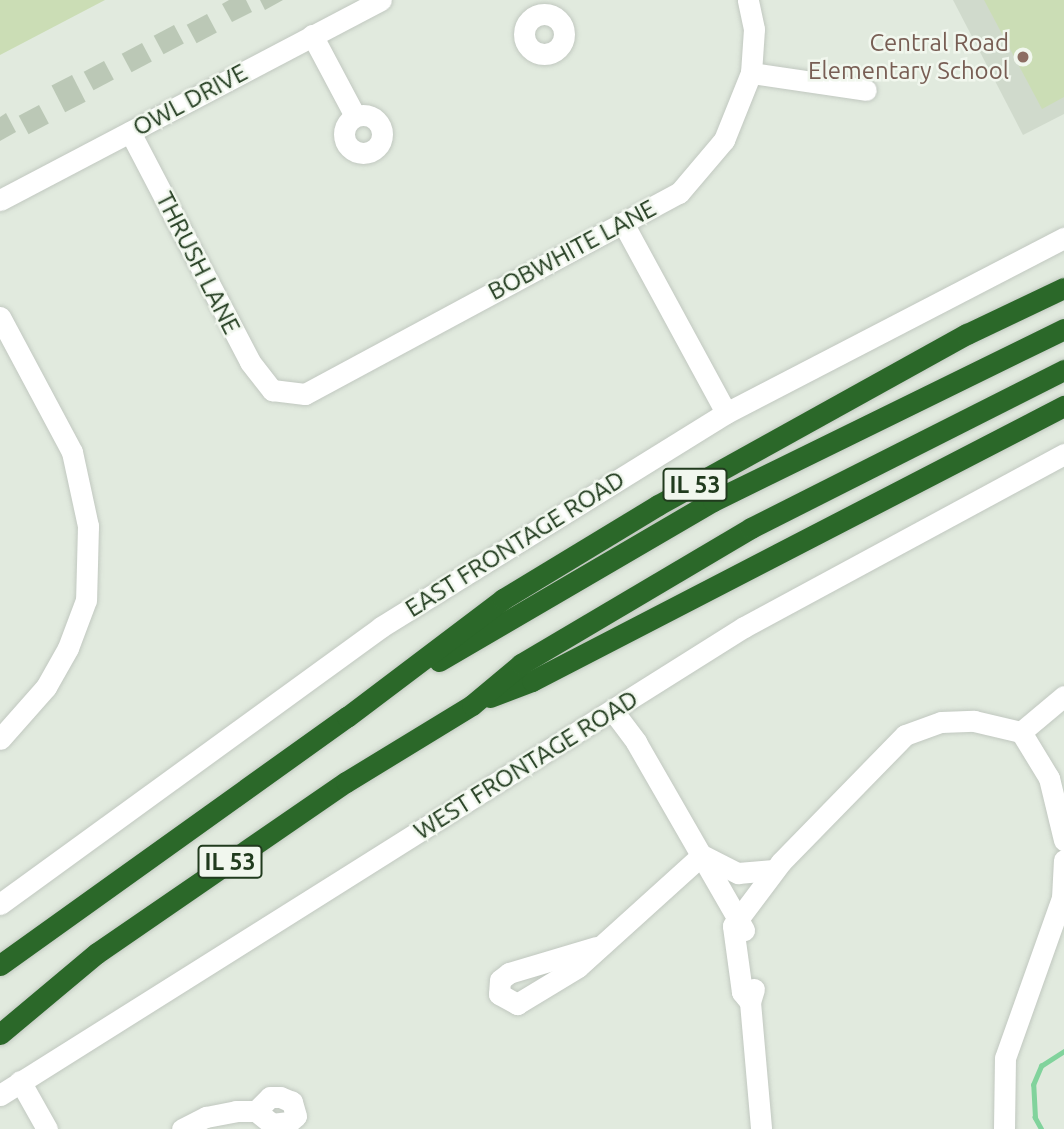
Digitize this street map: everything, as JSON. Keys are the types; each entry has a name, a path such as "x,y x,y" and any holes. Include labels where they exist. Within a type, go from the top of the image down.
{"highway":[{"name":"IL 53","path":"0,965 347,717 503,598 658,505 967,334 1064,288"},
{"name":"IL 53","path":"347,717 713,501 1064,329"},
{"name":"IL 53","path":"0,1034 97,953 346,782 472,705 521,664 751,528 1064,370"},
{"name":"IL 53","path":"472,705 531,681 1064,406"}],"street":[{"name":"OWL DRIVE","path":"0,200 381,0"},
{"name":"BOBWHITE LANE","path":"272,390 305,394 679,193 709,163 724,140 751,73 754,29 748,0"},
{"path":"312,34 355,116"},
{"path":"751,73 866,90"},
{"name":"THRUSH LANE","path":"130,132 250,362 272,390"},
{"path":"623,223 726,413"},
{"name":"EAST FRONTAGE ROAD","path":"0,904 382,627 726,413 1064,238"},
{"path":"0,317 72,452 88,526 86,600 68,648 46,687 0,739"},
{"name":"WEST FRONTAGE ROAD","path":"0,1095 613,712 744,627 1064,454"},
{"path":"1021,732 1064,696"},
{"path":"613,712 636,742 745,932 753,974 750,1002 761,1129"},
{"path":"737,920 774,870 905,735 941,722 974,721 1021,732 1049,778 1064,840"},
{"path":"702,855 738,873 774,870"},
{"path":"596,947 702,855"},
{"path":"1004,1129 1006,1058 1062,898 1064,860"},
{"path":"20,1081 47,1129"},
{"path":"182,1129 214,1114 256,1111"}],"shaded area":[{"name":"Central Road Elementary School","path":"953,0 1064,0 1064,114 1023,135"}],"green space":[{"path":"0,0 105,0 0,55"},
{"path":"984,0 1064,0 1064,97 1042,109"}],"building":[{"path":"229,0 246,0 252,12 232,22 222,4"},
{"path":"260,0 283,0 265,10"},
{"path":"207,14 217,33 197,43 187,25"},
{"path":"174,25 184,44 164,54 154,36"},
{"path":"142,43 152,62 132,72 122,54"},
{"path":"104,61 114,80 94,90 84,72"},
{"path":"72,75 86,102 65,112 52,85"},
{"path":"39,105 49,124 29,134 19,116"},
{"path":"6,113 16,132 0,141 0,117"}],"waterway":[{"path":"1041,1129 1035,1118 1033,1085 1041,1066 1064,1051"}],"place":[{"name":"Central Road Elementary School","path":"1023,57"}]}
